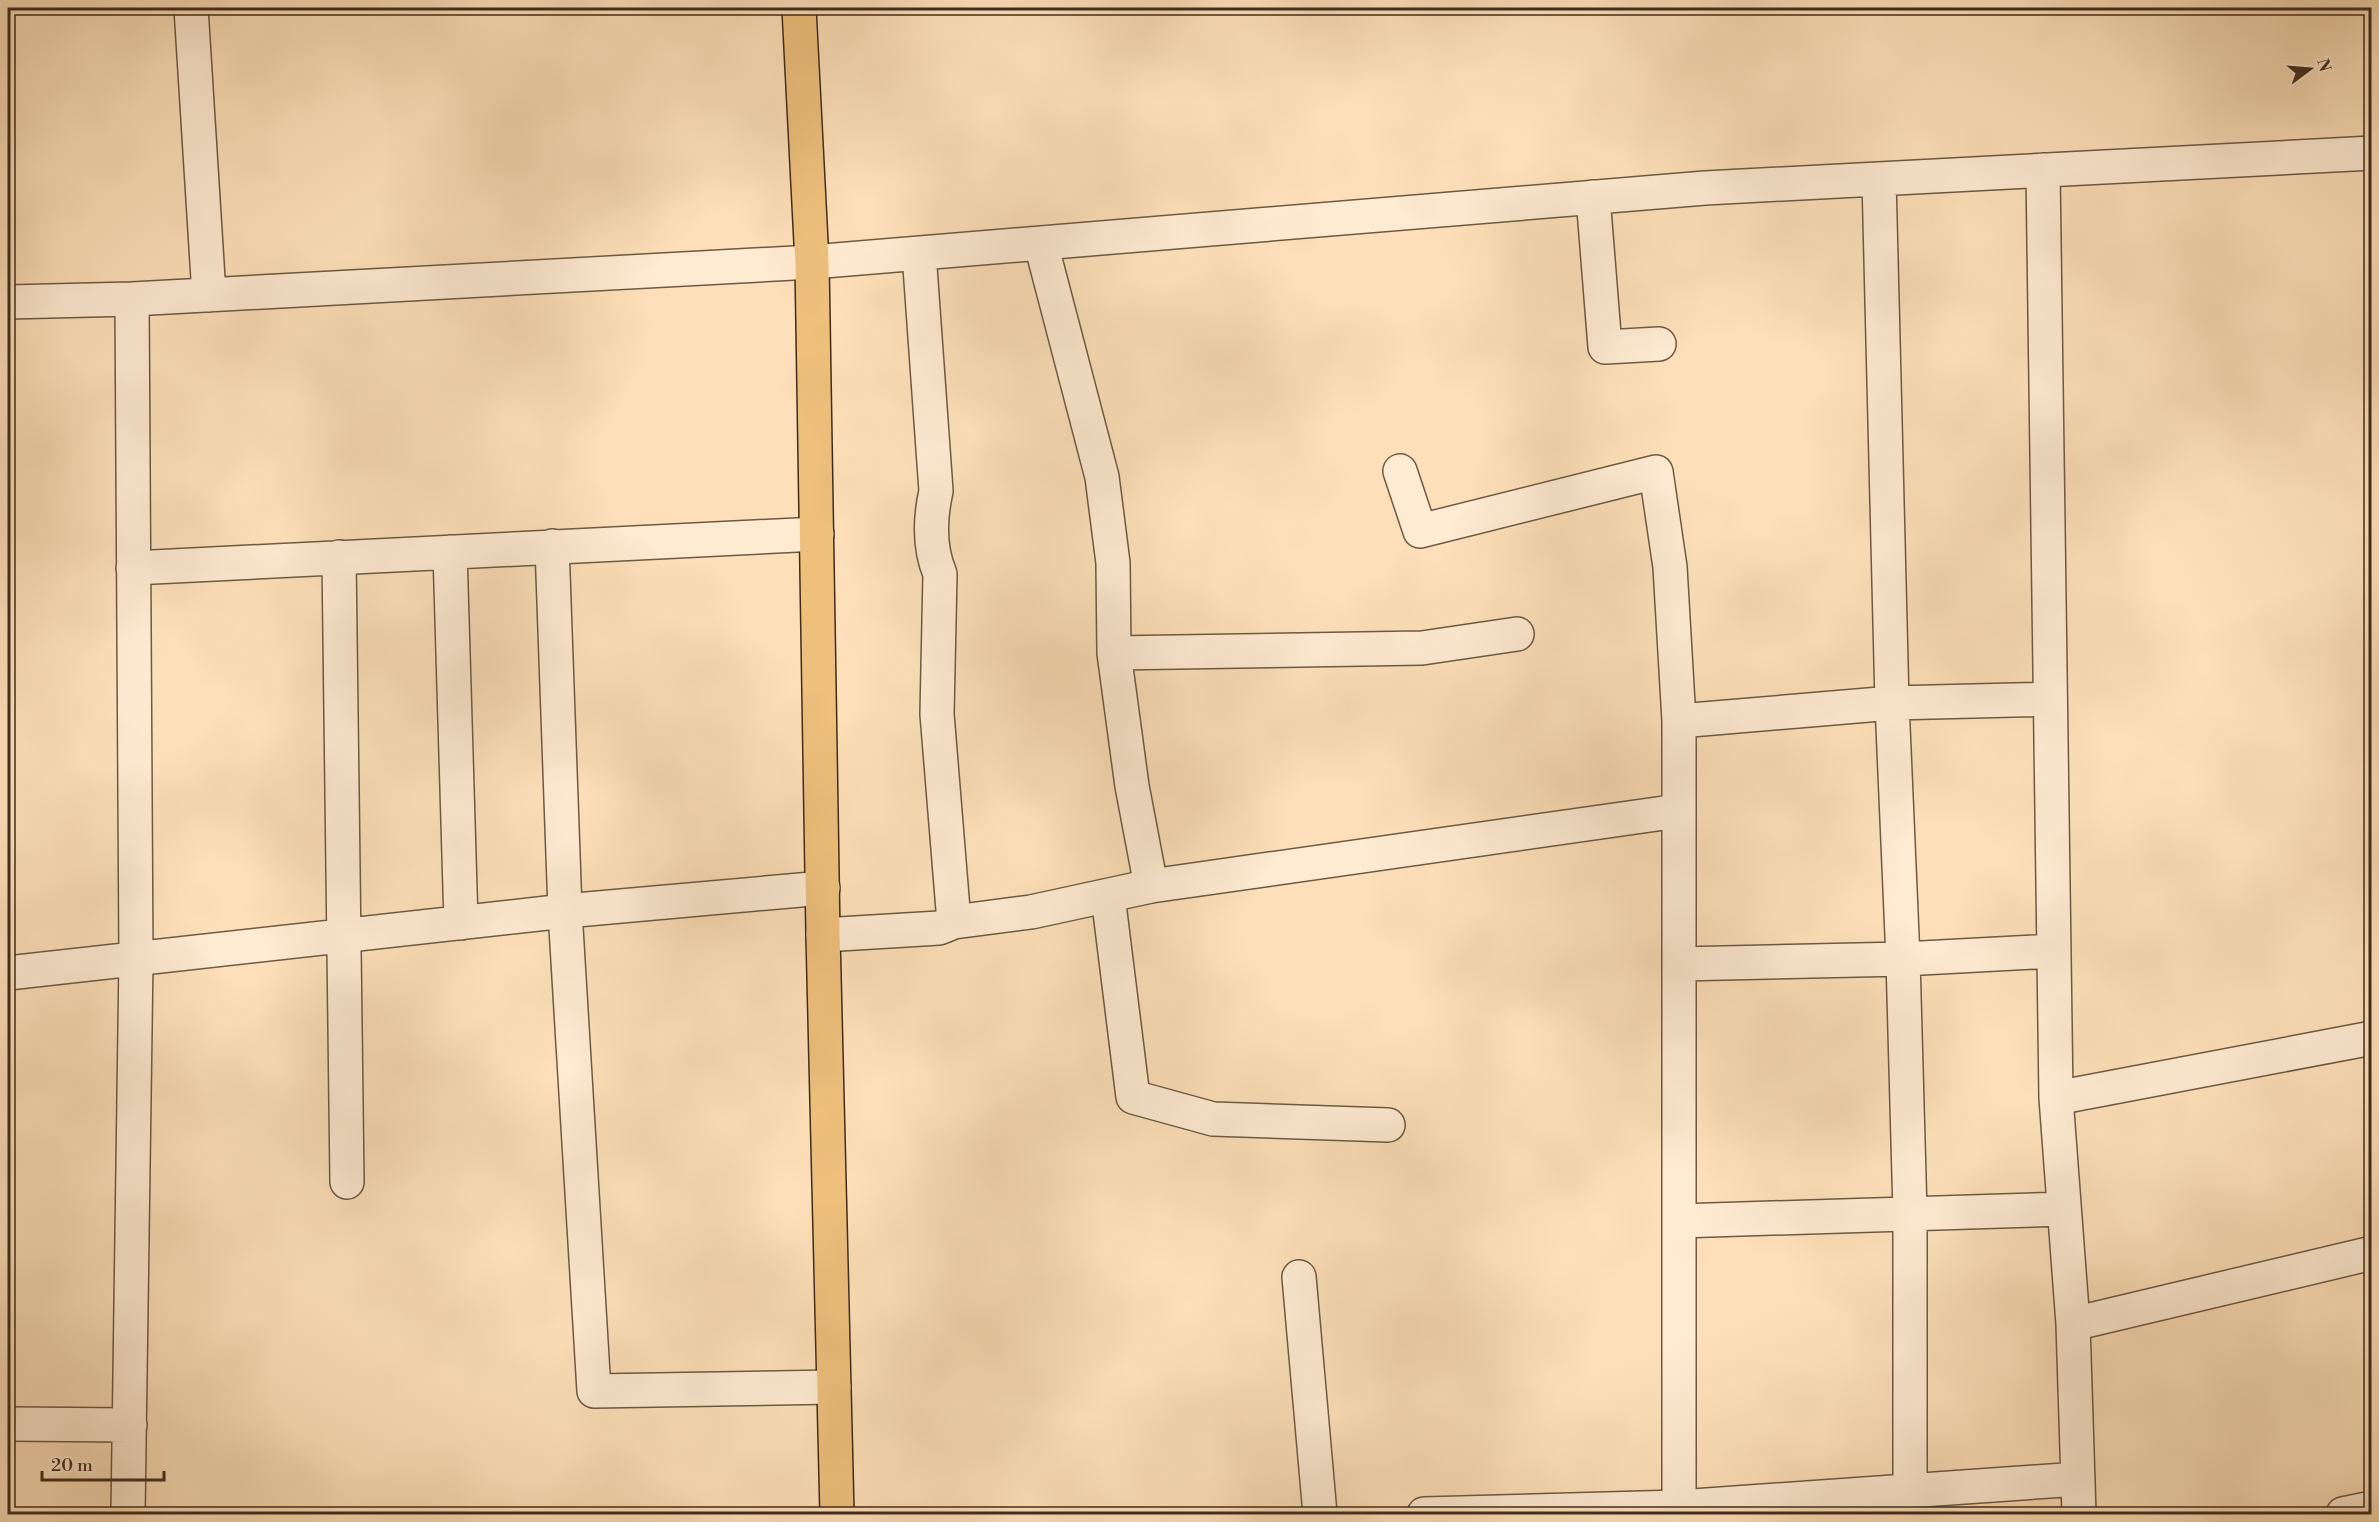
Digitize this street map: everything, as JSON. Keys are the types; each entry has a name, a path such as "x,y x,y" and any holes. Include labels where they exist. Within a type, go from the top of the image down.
{"main road":[{"path":"799,8 812,262 823,935 837,1515"}],"street":[{"path":"191,8 209,295"},
{"path":"8,302 132,299 812,262 1706,188 2372,153"},
{"path":"2043,170 2056,1098 2073,1324 2079,1515"},
{"path":"1879,179 1892,703 1903,959 1910,1213 1910,1491"},
{"path":"1593,197 1605,347 1659,344"},
{"path":"1041,244 1102,477 1113,563 1114,653 1132,786 1151,886"},
{"path":"919,254 936,491 932,512 934,560 940,574 937,714 954,922"},
{"path":"128,1515 136,959 132,299"},
{"path":"1400,471 1420,531 1656,472 1670,567 1679,721 1679,1507"},
{"path":"134,568 817,534"},
{"path":"552,546 565,911 594,1391 834,1387"},
{"path":"450,552 461,923"},
{"path":"339,557 346,936 347,1182"},
{"path":"1114,653 1422,648 1517,634"},
{"path":"1679,721 1892,703 2050,699"},
{"path":"823,935 939,927 954,922 1030,912 1151,886 1678,811"},
{"path":"8,973 565,911 823,888"},
{"path":"1108,896 1133,1096 1213,1119 1388,1125"},
{"path":"1679,964 1903,959 2054,951"},
{"path":"2056,1098 2372,1038"},
{"path":"1679,1221 2064,1209"},
{"path":"2073,1324 2372,1253"},
{"path":"1299,1277 1320,1515"},
{"path":"8,1424 130,1425"},
{"path":"1424,1515 1679,1507 2078,1479"},
{"path":"2343,1515 2372,1508"}]}
